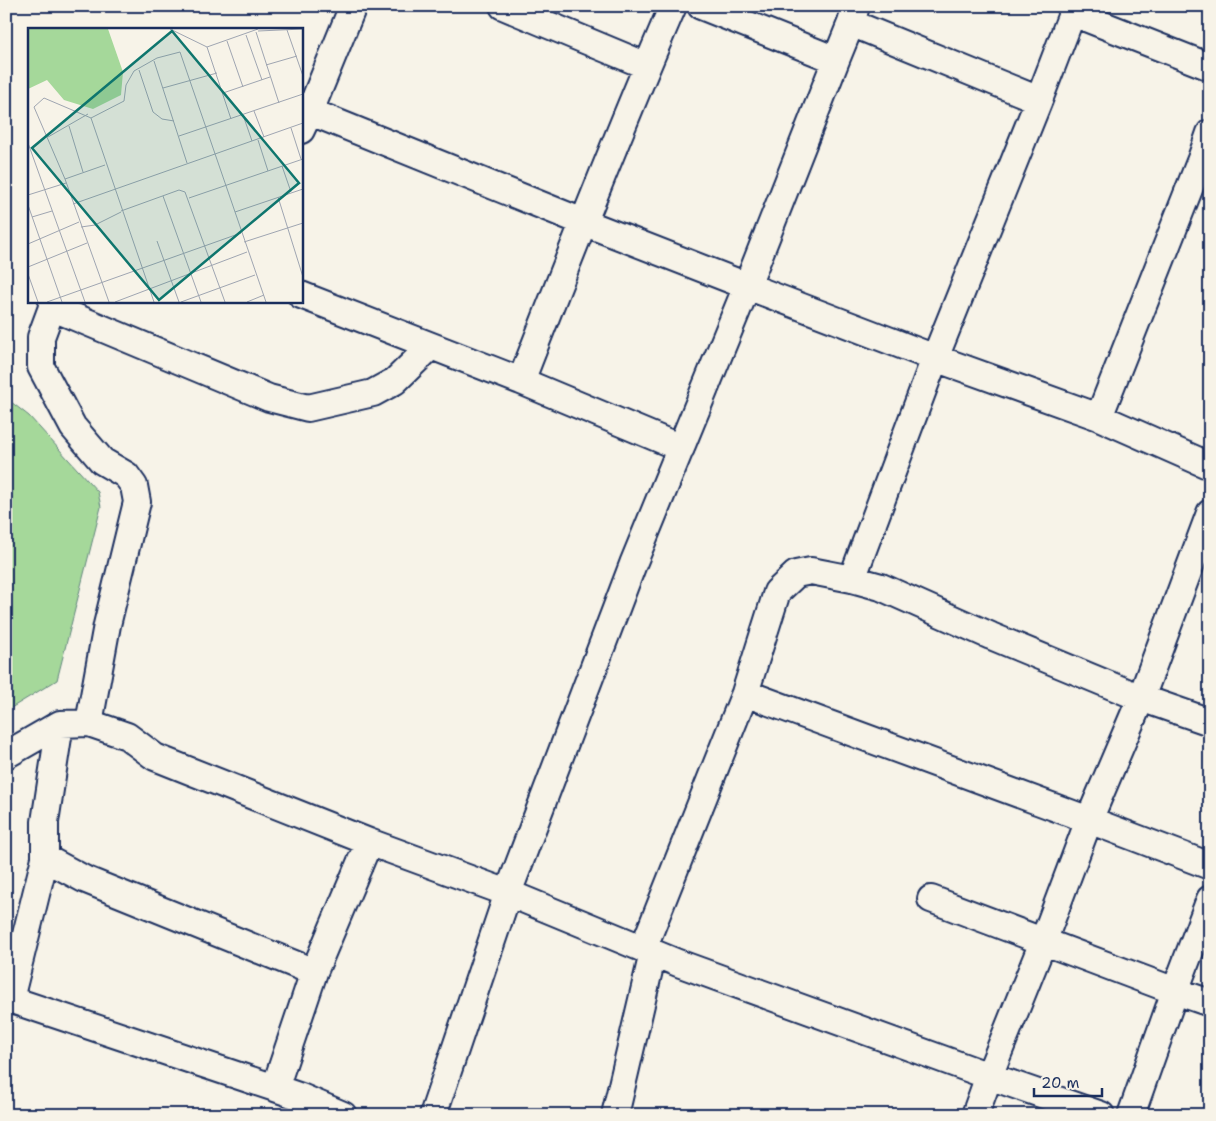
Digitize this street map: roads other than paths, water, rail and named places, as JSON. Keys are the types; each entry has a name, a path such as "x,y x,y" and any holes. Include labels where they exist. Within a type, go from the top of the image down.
{"street":[{"path":"353,6 304,116 935,358 1100,417 1210,466"},
{"path":"503,6 647,66"},
{"path":"521,381 583,222 647,66 674,6"},
{"path":"700,6 836,60"},
{"path":"852,579 935,358 1040,100 1074,10 1210,67"},
{"path":"433,1115 508,893 633,564 747,286 854,14 1040,100"},
{"path":"1100,417 1205,161 1210,133"},
{"path":"302,295 521,381 681,448"},
{"path":"89,723 107,626 137,502 134,486 126,475 102,461 73,427 41,367 41,337 52,306 269,398 308,408 373,393 395,381 431,346"},
{"path":"975,1115 1089,820 1141,698 1210,513"},
{"path":"615,1115 648,951 745,693 777,592 796,574 811,571 881,587 991,636 1141,698 1210,722"},
{"path":"745,693 1210,866"},
{"path":"6,755 60,724 89,723 126,736 155,757 369,842 508,893 678,963 1101,1115"},
{"path":"60,724 45,822 45,858 8,998 275,1088 298,1106 343,1115"},
{"path":"275,1088 314,972 369,842"},
{"path":"45,858 84,879 314,972"},
{"path":"931,899 1210,1003"},
{"path":"1131,1115 1210,899"}]}
